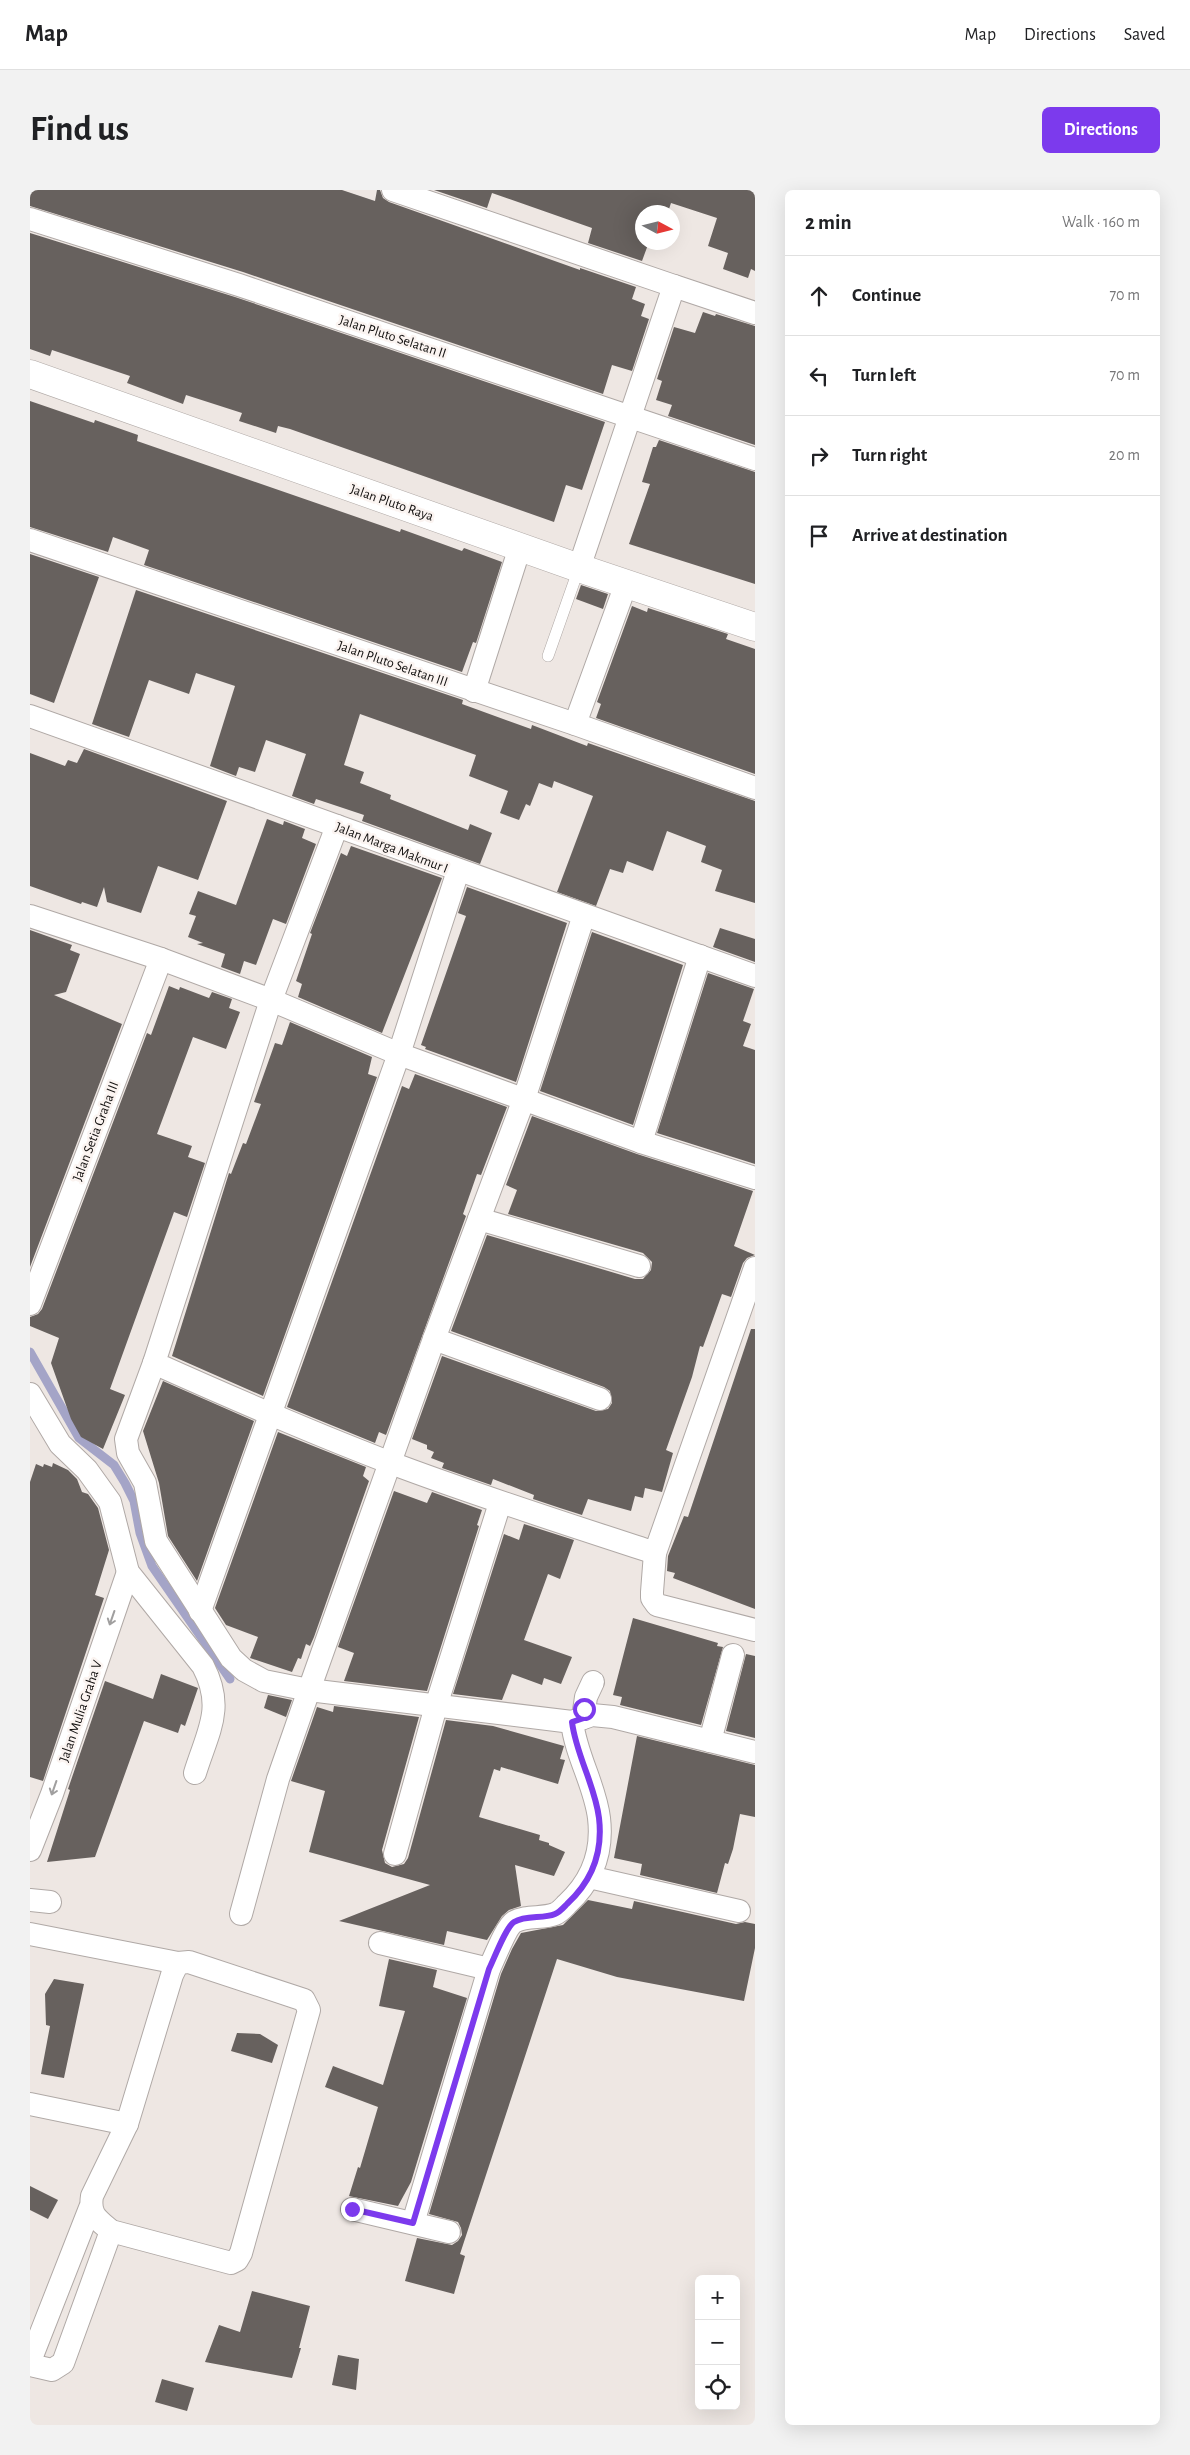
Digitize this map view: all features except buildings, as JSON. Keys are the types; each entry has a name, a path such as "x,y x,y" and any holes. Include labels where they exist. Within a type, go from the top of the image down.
{"street":[{"path":"393,190 755,312"},
{"name":"Jalan Pluto Selatan II","path":"30,219 249,288 630,415 755,459"},
{"path":"579,568 674,286"},
{"name":"Jalan Pluto Raya","path":"30,374 164,424 755,627"},
{"name":"Jalan Pluto Selatan III","path":"30,540 575,724 755,788"},
{"path":"474,690 520,547"},
{"path":"575,724 626,584"},
{"name":"Jalan Marga Makmur I","path":"30,716 755,976"},
{"path":"337,826 271,1000 154,1363 126,1439 128,1453 145,1483 156,1542 231,1658 244,1670 264,1682 309,1690 436,1706 578,1720 592,1715 613,1717 755,1752"},
{"path":"200,1611 399,1054 458,871"},
{"path":"241,1914 278,1779 392,1463 434,1339 524,1099 584,914"},
{"path":"30,916 161,959 271,1000 399,1054 641,1142 755,1178"},
{"path":"641,1142 700,956"},
{"name":"Jalan Setia Graha III","path":"30,1304 161,959"},
{"path":"479,1220 639,1266"},
{"path":"755,1268 655,1553 652,1592 652,1598 657,1605 755,1630"},
{"path":"434,1339 600,1399"},
{"path":"154,1363 270,1415 392,1463 500,1503 655,1553"},
{"path":"31,1402 60,1444 87,1470 110,1502 128,1572 203,1666 210,1679 215,1698 214,1712 195,1773"},
{"path":"395,1854 436,1706 500,1503"},
{"name":"Jalan Mulia Graha V","path":"30,1850 52,1794 128,1572"},
{"path":"710,1741 733,1655"},
{"path":"413,2223 489,1969 512,1923 520,1919 556,1914 578,1893 589,1878 599,1854 599,1818 574,1737 578,1720 593,1682"},
{"path":"589,1878 739,1911"},
{"path":"30,1934 178,1963 189,1962 304,2000 309,2010 237,2260 231,2263 111,2231 97,2219 90,2208"},
{"path":"380,1944 489,1969"},
{"path":"111,2231 63,2363 52,2370 30,2363 90,2208 92,2196 127,2124 172,1975 178,1963"},
{"path":"30,2104 127,2124"},
{"path":"352,2209 449,2232"}],"lane":[{"path":"548,656 579,568"}],"waterway":[{"path":"30,1352 79,1438 114,1465 134,1501 140,1533 152,1566 230,1679"}],"route":[{"path":"352,2209 413,2223 489,1969 507,1932 512,1923 520,1919 556,1914 578,1893 589,1878 599,1854 599,1818 590,1781 574,1737 572,1722 584,1718 584,1709"}]}
